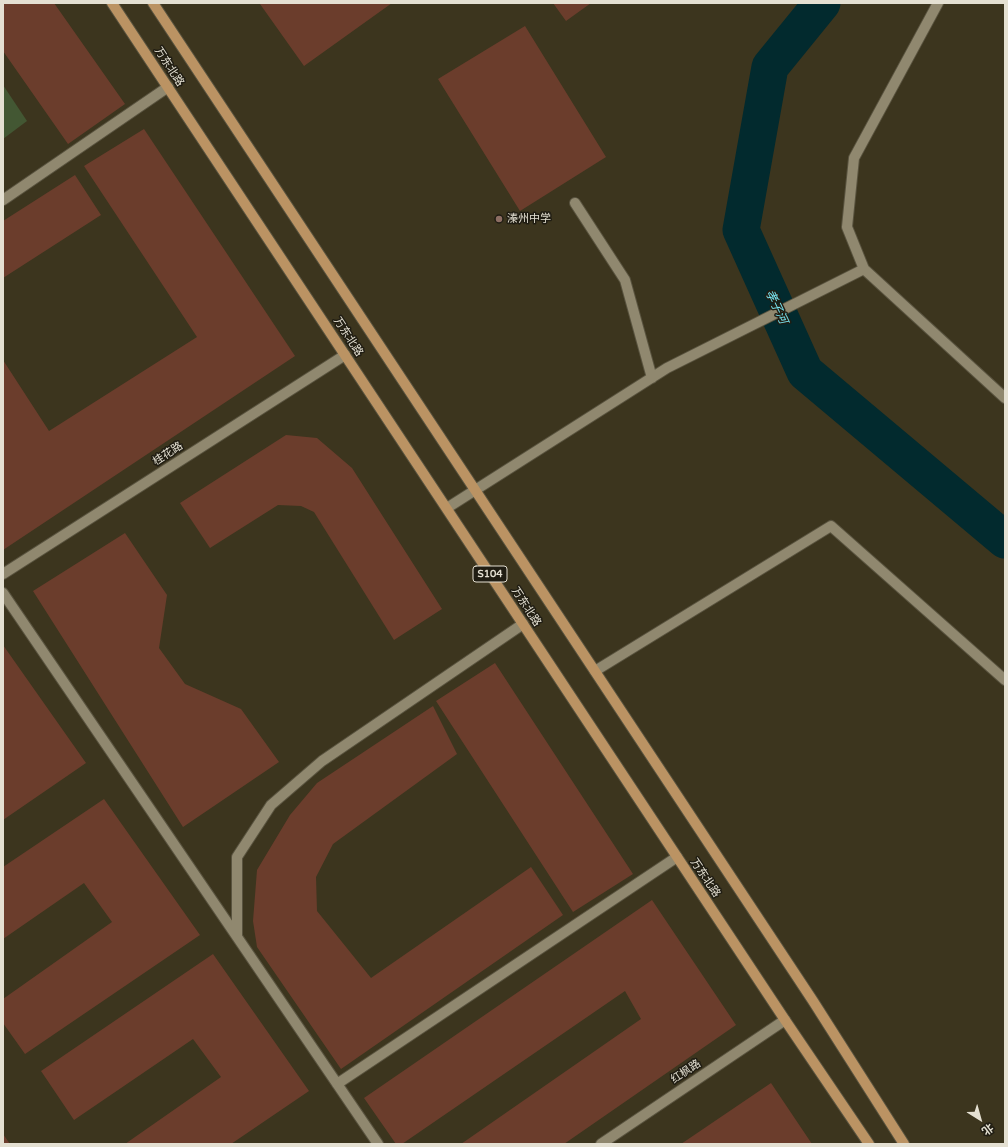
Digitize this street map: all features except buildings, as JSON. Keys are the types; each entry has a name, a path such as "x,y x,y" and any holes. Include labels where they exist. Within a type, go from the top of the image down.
{"main road":[{"name":"万东北路","path":"112,3 785,1020 869,1144"},
{"name":"万东北路","path":"153,3 813,1001 904,1144"}],"street":[{"path":"938,3 854,158 847,227 864,269 1005,398"},
{"path":"3,200 168,87"},
{"path":"575,203 625,280 652,378"},
{"path":"446,508 667,368 864,269"},
{"name":"桂花路","path":"3,574 345,355"},
{"path":"595,672 831,526 1005,680"},
{"path":"3,593 378,1144"},
{"path":"237,938 237,857 271,805 322,760 523,624"},
{"path":"337,1084 677,857"},
{"name":"红枫路","path":"601,1144 785,1020"}],"green space":[{"path":"3,85 27,121 3,139"}],"waterway":[{"name":"孝子河","path":"822,3 770,67 741,230 805,372 1005,540"}],"place":[{"name":"溱州中学","path":"499,219"}]}
